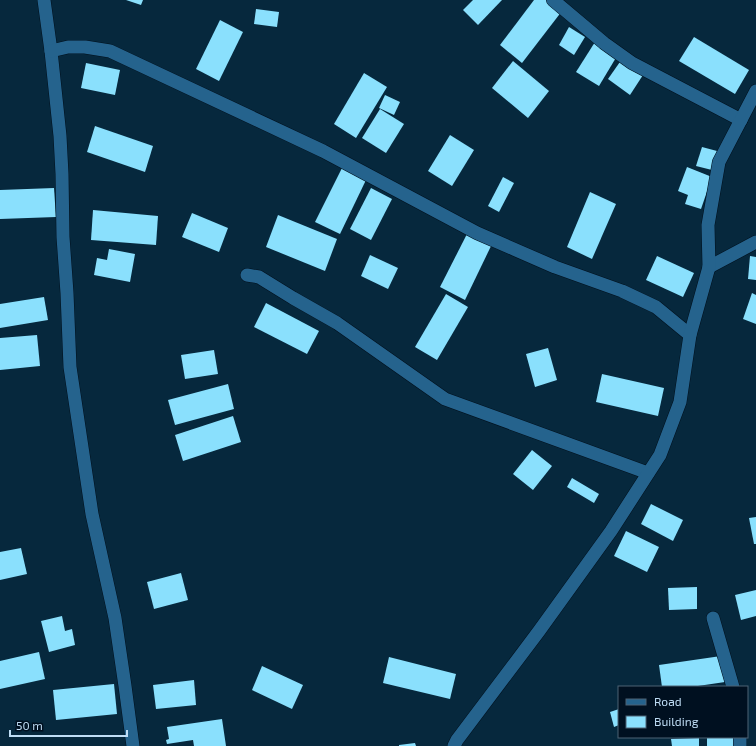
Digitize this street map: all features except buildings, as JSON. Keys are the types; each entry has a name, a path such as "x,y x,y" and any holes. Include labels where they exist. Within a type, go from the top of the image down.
{"street":[{"path":"44,0 60,136 63,237 70,367 92,514 115,618 126,686 133,746"},
{"path":"553,0 604,43 632,63 741,120"},
{"path":"51,51 68,47 85,47 110,51 323,151 477,234 555,267 622,291 656,307 690,335"},
{"path":"454,746 611,531 660,455 680,402 690,335 709,266 708,225 719,162 756,91"},
{"path":"709,266 756,242"},
{"path":"247,274 259,276 337,323 445,399 648,473"},
{"path":"713,618 733,686"}]}
